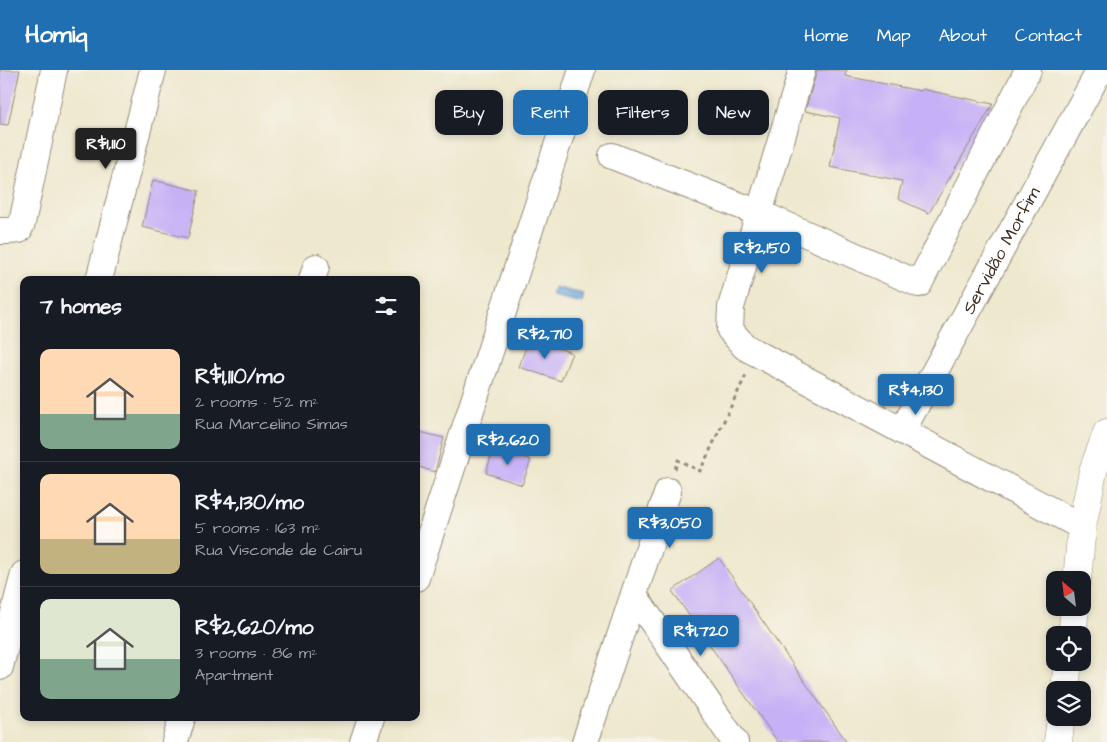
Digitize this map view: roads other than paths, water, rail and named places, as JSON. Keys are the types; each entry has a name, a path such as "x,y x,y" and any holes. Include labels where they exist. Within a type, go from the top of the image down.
{"main road":[{"path":"1078,571 1082,527 1094,470 1107,433"},
{"path":"1058,742 1060,726"}],"street":[{"path":"0,231 19,230 22,224 54,70"},
{"path":"100,276 153,70"},
{"path":"420,566 582,70"},
{"path":"802,70 731,307 730,330 745,347 1082,527"},
{"path":"612,156 759,213 919,284 1028,70"},
{"name":"Servidão Morfim","path":"902,431 1100,70"},
{"path":"585,742 668,491"},
{"path":"0,667 20,590"},
{"path":"634,595 735,742"},
{"path":"175,742 181,721"},
{"path":"363,742 370,721"}],"water":[{"path":"554,287 584,294 582,303 552,296"}]}
